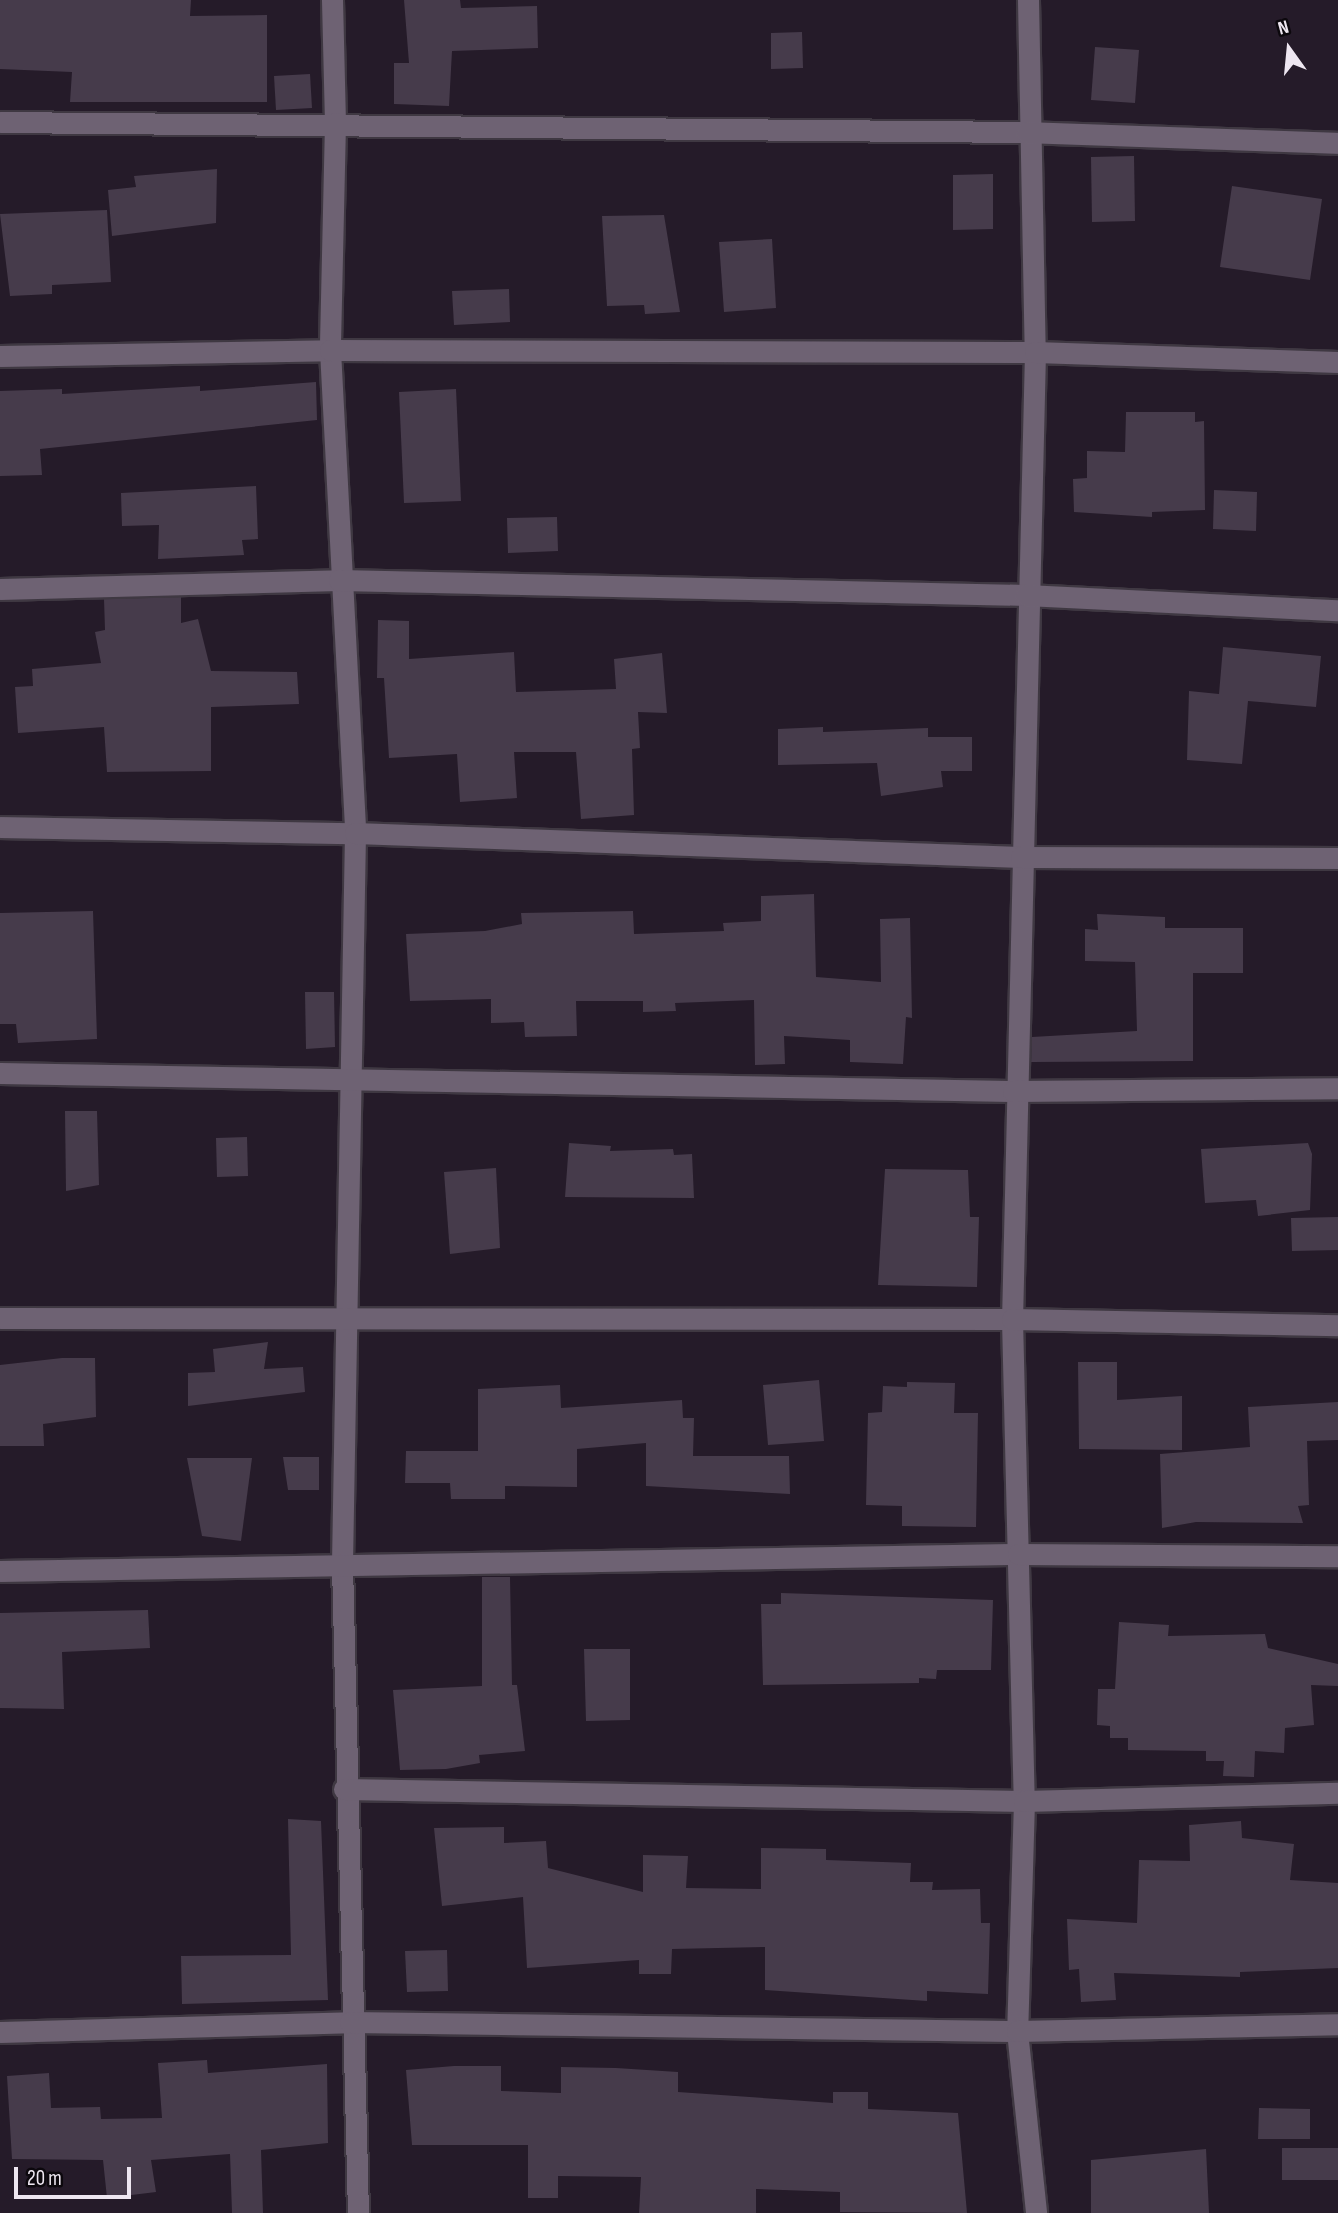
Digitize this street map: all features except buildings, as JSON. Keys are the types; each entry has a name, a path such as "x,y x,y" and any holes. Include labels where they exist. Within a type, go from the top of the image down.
{"street":[{"path":"332,0 335,123 330,350 339,580 355,833 344,1322 342,1564 344,1790 358,2213"},
{"path":"1028,0 1027,132 1035,352 1013,1091 1012,1319 1024,1801 1017,2031 1036,2213"},
{"path":"0,122 335,123 1027,132 1338,143"},
{"path":"0,356 330,350 1035,352 1338,362"},
{"path":"0,589 339,580 1026,595 1338,610"},
{"path":"0,827 355,833 1021,857 1338,858"},
{"path":"0,1073 1013,1091 1338,1088"},
{"path":"0,1318 344,1322 1012,1319 1338,1325"},
{"path":"0,1571 1018,1554 1338,1556"},
{"path":"344,1790 1024,1801 1338,1793"},
{"path":"0,2032 350,2022 1017,2031 1338,2024"}]}
